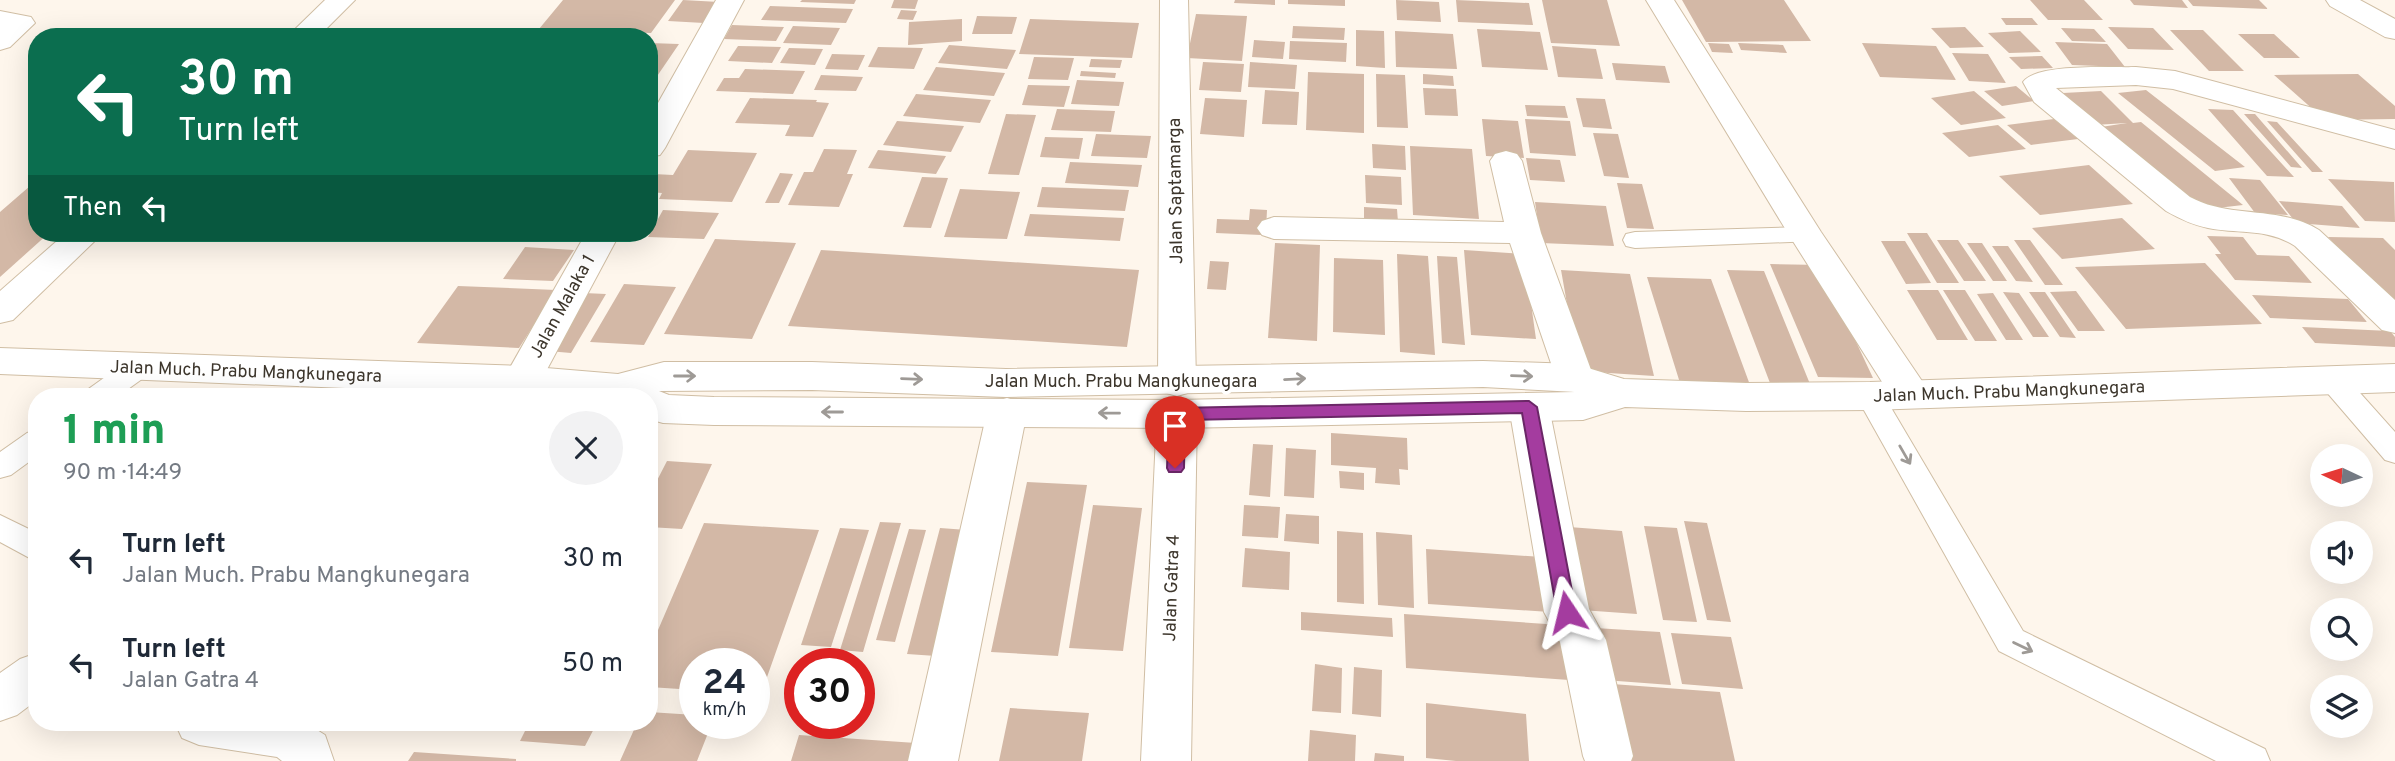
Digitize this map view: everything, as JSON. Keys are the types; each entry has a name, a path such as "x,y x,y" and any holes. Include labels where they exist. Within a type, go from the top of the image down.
{"street":[{"path":"311,28 341,0"},
{"path":"658,132 730,0"},
{"name":"Jalan Saptamarga","path":"1174,0 1177,398"},
{"path":"1660,0 1806,235 1910,394"},
{"path":"2340,0 2395,31"},
{"path":"0,19 21,23 0,41"},
{"path":"2395,140 2175,80 2136,76 2047,79 2038,82 2045,96 2178,204 2209,218 2253,220 2293,229 2307,238 2395,321"},
{"path":"1506,162 1524,233 1575,378"},
{"path":"1274,228 1524,233"},
{"path":"0,310 76,242"},
{"name":"Jalan Malaka 1","path":"522,380 598,242"},
{"name":"Jalan Much. Prabu Mangkunegara","path":"0,361 139,367 439,388"},
{"name":"Jalan Much. Prabu Mangkunegara","path":"658,407 714,411 1007,412 1483,374 1575,378 1623,393 1746,397 1870,396 2395,378"},
{"name":"Jalan Much. Prabu Mangkunegara","path":"647,388 664,376 812,376 1006,383 1177,398 1388,408 1583,406 1623,393"},
{"name":"Jalan Much. Prabu Mangkunegara","path":"461,388 522,380 578,388"},
{"name":"Jalan Gatra 4","path":"1166,761 1177,398"},
{"path":"1529,407 1567,612 1583,640 1608,756"},
{"path":"933,761 1007,412"},
{"path":"249,731 287,737 307,751 309,761"}],"lane":[{"path":"1635,240 1806,235"},
{"path":"110,388 139,367"},
{"path":"2334,382 2395,452"},
{"path":"1870,396 2011,641 2252,761"},
{"path":"0,467 28,447"},
{"path":"0,527 28,544"}],"building":[{"path":"563,0 675,0 655,28 540,28"},
{"path":"683,0 719,2 704,23 668,21"},
{"path":"856,0 854,4 800,2"},
{"path":"894,0 918,0 915,9 891,8"},
{"path":"1235,0 1275,0 1275,5 1234,3"},
{"path":"1288,0 1345,0 1345,6 1288,4"},
{"path":"1396,0 1439,2 1441,22 1397,20"},
{"path":"1456,0 1529,3 1533,25 1458,22"},
{"path":"1542,0 1607,0 1620,46 1551,43"},
{"path":"1682,0 1784,0 1811,41 1706,42"},
{"path":"2030,0 2084,0 2103,20 2048,20"},
{"path":"2130,0 2182,0 2188,8 2134,5"},
{"path":"2188,0 2259,0 2268,9 2193,6"},
{"path":"770,6 853,9 846,23 761,20"},
{"path":"901,10 917,11 913,20 897,19"},
{"path":"1196,14 1247,16 1242,61 1187,58"},
{"path":"977,16 1017,17 1012,34 972,34"},
{"path":"2001,18 2032,18 2038,25 2006,25"},
{"path":"962,19 962,41 908,45 909,22"},
{"path":"1030,19 1139,23 1132,58 1019,54"},
{"path":"732,25 784,27 776,41 724,39"},
{"path":"793,26 840,28 831,45 783,43"},
{"path":"1293,26 1345,28 1344,40 1292,38"},
{"path":"1965,27 1984,47 1950,48 1931,28"},
{"path":"2108,27 2153,28 2174,50 2128,49"},
{"path":"2061,28 2094,29 2106,42 2072,41"},
{"path":"1477,29 1540,32 1548,70 1482,67"},
{"path":"1356,30 1384,31 1385,68 1356,66"},
{"path":"2170,30 2203,30 2244,71 2209,71"},
{"path":"1395,31 1453,34 1457,69 1396,67"},
{"path":"2020,31 2041,52 2009,53 1988,33"},
{"path":"2238,34 2274,34 2300,58 2264,58"},
{"path":"1254,40 1285,42 1283,59 1252,57"},
{"path":"1290,41 1347,43 1346,62 1289,59"},
{"path":"2055,42 2107,44 2125,67 2072,65"},
{"path":"658,43 679,44 658,75"},
{"path":"1708,43 1729,44 1733,53 1712,52"},
{"path":"1738,43 1783,45 1787,53 1741,50"},
{"path":"1862,43 1936,46 1956,80 1880,77"},
{"path":"949,45 1016,50 1007,69 938,63"},
{"path":"738,46 781,47 772,63 728,61"},
{"path":"1552,46 1596,49 1603,79 1558,77"},
{"path":"878,47 923,48 914,69 868,67"},
{"path":"789,48 823,49 815,65 780,63"},
{"path":"1952,53 1988,54 2006,83 1969,81"},
{"path":"832,54 865,55 858,70 825,69"},
{"path":"2042,56 2053,68 2021,69 2009,57"},
{"path":"1034,57 1074,58 1068,80 1028,79"},
{"path":"1091,59 1122,60 1120,68 1089,67"},
{"path":"1203,62 1244,64 1241,92 1199,90"},
{"path":"1250,62 1297,65 1295,89 1248,87"},
{"path":"1612,63 1665,66 1670,83 1616,80"},
{"path":"936,67 1005,73 994,96 923,90"},
{"path":"745,69 805,71 793,94 716,91 724,78 739,78"},
{"path":"1081,71 1116,73 1115,78 1080,76"},
{"path":"1308,72 1364,74 1364,133 1306,130"},
{"path":"1376,74 1405,75 1408,128 1377,127"},
{"path":"1423,74 1453,76 1454,86 1423,84"},
{"path":"2358,74 2395,106 2395,119 2325,120 2274,75"},
{"path":"821,75 863,77 856,91 814,90"},
{"path":"1077,80 1124,82 1119,106 1071,104"},
{"path":"1028,85 1070,86 1064,107 1022,105"},
{"path":"2016,86 2034,101 2002,106 1984,91"},
{"path":"1423,88 1456,89 1458,116 1425,115"},
{"path":"1265,90 1299,92 1297,125 1262,124"},
{"path":"2146,90 2245,167 2215,171 2118,93"},
{"path":"1974,91 2006,118 1961,125 1931,98"},
{"path":"2101,91 2133,123 2141,122 2243,205 2200,210 2101,127 2127,123 2094,125 2063,93"},
{"path":"916,94 991,100 980,123 903,116"},
{"path":"750,98 817,100 816,102 829,103 813,137 785,136 790,125 735,123"},
{"path":"1205,98 1247,100 1244,137 1200,134"},
{"path":"1576,98 1605,99 1612,129 1583,127"},
{"path":"1525,105 1565,106 1568,118 1527,116"},
{"path":"1057,109 1115,111 1111,132 1051,130"},
{"path":"2208,109 2233,110 2294,177 2267,176"},
{"path":"1006,114 1036,115 1019,175 988,174"},
{"path":"2244,114 2255,114 2302,168 2291,167"},
{"path":"1482,119 1518,121 1524,158 1486,156"},
{"path":"1525,119 1570,121 1576,156 1530,153"},
{"path":"2054,119 2078,139 2031,145 2007,125"},
{"path":"897,121 964,126 951,152 883,145"},
{"path":"2267,121 2277,122 2323,172 2312,172"},
{"path":"1998,125 2026,149 1969,157 1942,133"},
{"path":"1593,133 1618,134 1629,178 1604,176"},
{"path":"1096,134 1151,136 1147,158 1091,156"},
{"path":"1045,137 1083,138 1079,159 1040,157"},
{"path":"1372,144 1405,146 1406,170 1373,168"},
{"path":"1410,146 1472,149 1479,219 1413,215"},
{"path":"824,149 857,150 847,174 853,174 839,207 788,205 804,172 813,172"},
{"path":"688,150 757,153 732,202 659,199 662,193 658,193 658,174 673,175"},
{"path":"878,150 946,156 936,174 868,168"},
{"path":"1526,158 1560,160 1565,182 1530,180"},
{"path":"1070,162 1142,165 1138,187 1065,183"},
{"path":"2089,165 2133,204 2040,215 1999,176"},
{"path":"780,173 793,174 779,203 765,203"},
{"path":"1365,175 1401,177 1402,205 1366,203"},
{"path":"922,177 948,178 931,228 903,227"},
{"path":"2229,178 2260,180 2288,215 2255,213"},
{"path":"2328,179 2394,182 2395,222 2365,221"},
{"path":"1617,183 1642,184 1654,229 1627,228"},
{"path":"1042,187 1129,190 1125,211 1037,207"},
{"path":"28,188 28,242 39,242 0,277 0,212"},
{"path":"960,189 1020,192 1007,239 944,237"},
{"path":"2279,201 2342,206 2360,228 2296,223"},
{"path":"1535,202 1606,206 1614,246 1541,243"},
{"path":"1364,207 1397,209 1398,222 1364,220"},
{"path":"1250,209 1267,210 1266,230 1262,230 1261,235 1216,233 1217,219 1249,220"},
{"path":"663,210 719,213 704,239 658,237 658,219"},
{"path":"1030,214 1124,218 1120,241 1024,236"},
{"path":"2122,218 2155,249 2062,259 2032,228"},
{"path":"1907,233 1927,233 1959,283 1937,283"},
{"path":"2207,236 2243,237 2257,255 2289,256 2312,283 2235,280 2215,254 2221,254"},
{"path":"2328,237 2383,238 2395,250 2395,309"},
{"path":"715,239 796,243 752,339 664,334"},
{"path":"1937,240 1958,240 1986,281 1964,281"},
{"path":"2014,240 2030,240 2063,285 2045,285"},
{"path":"1881,241 1905,241 1931,283 1906,284"},
{"path":"1275,243 1320,245 1317,341 1268,338"},
{"path":"1967,243 1982,243 2007,281 1993,281"},
{"path":"1992,246 2008,246 2033,282 2016,281"},
{"path":"525,247 574,250 553,281 503,279"},
{"path":"821,250 1139,270 1127,347 788,326"},
{"path":"1464,250 1524,254 1536,339 1471,335"},
{"path":"1397,254 1428,256 1435,355 1400,352"},
{"path":"1437,256 1457,257 1465,345 1442,343"},
{"path":"1334,258 1383,260 1385,335 1333,332"},
{"path":"1210,261 1229,262 1226,290 1207,289"},
{"path":"2205,263 2262,324 2126,329 2075,267"},
{"path":"1770,264 1820,265 1873,378 1818,377"},
{"path":"1561,270 1630,274 1654,376 1579,371"},
{"path":"1727,270 1764,271 1810,384 1770,383"},
{"path":"1647,277 1711,279 1750,385 1680,383"},
{"path":"624,284 676,287 644,345 590,342"},
{"path":"458,286 556,290 519,348 417,343"},
{"path":"1907,290 1938,290 1968,340 1937,340"},
{"path":"1943,290 1965,290 1997,341 1975,341"},
{"path":"2076,291 2105,331 2078,331 2050,292"},
{"path":"2003,292 2019,293 2049,337 2033,337"},
{"path":"2029,292 2045,292 2076,338 2060,337"},
{"path":"584,293 606,294 571,353 548,351"},
{"path":"1993,293 2023,340 2006,340 1977,294"},
{"path":"2252,295 2348,299 2367,322 2270,318"},
{"path":"2302,327 2390,331 2395,337 2395,347 2315,343"},
{"path":"1331,433 1407,438 1408,470 1399,469 1400,485 1375,483 1376,468 1331,465"},
{"path":"1253,444 1273,445 1270,497 1249,495"},
{"path":"1286,448 1316,450 1314,498 1284,496"},
{"path":"667,461 712,464 682,529 658,528 658,478"},
{"path":"1339,471 1364,473 1364,490 1340,488"},
{"path":"1027,482 1087,485 1058,656 991,652"},
{"path":"1093,505 1142,508 1123,651 1069,648"},
{"path":"1244,505 1280,507 1278,538 1242,536"},
{"path":"1286,514 1319,516 1319,544 1284,541"},
{"path":"1684,521 1707,523 1731,622 1707,620"},
{"path":"880,522 901,523 864,648 841,648"},
{"path":"704,523 819,530 770,669 770,648 679,648 679,689 658,688 658,630"},
{"path":"1644,526 1677,528 1697,622 1663,620"},
{"path":"1569,527 1622,531 1637,614 1581,610"},
{"path":"840,528 869,530 831,647 801,645"},
{"path":"940,528 967,530 936,656 907,654"},
{"path":"909,529 926,530 895,642 876,640"},
{"path":"1337,531 1363,533 1364,604 1337,602"},
{"path":"1376,532 1412,535 1414,608 1378,605"},
{"path":"1245,548 1290,552 1289,590 1242,587"},
{"path":"1426,549 1542,557 1550,612 1428,604"},
{"path":"1301,612 1392,618 1393,637 1301,630"},
{"path":"1404,614 1561,625 1569,680 1406,668"},
{"path":"1595,628 1660,632 1671,685 1604,680"},
{"path":"1671,633 1731,637 1743,689 1682,684"},
{"path":"1315,664 1342,668 1341,713 1312,711"},
{"path":"1354,667 1382,670 1381,717 1352,714"},
{"path":"1612,684 1720,692 1735,761 1624,761"},
{"path":"1426,703 1526,714 1529,761 1456,761 1426,758"},
{"path":"1010,708 1089,713 1082,761 999,761"},
{"path":"658,713 679,714 679,739 706,739 697,761 620,761 633,731 658,731"},
{"path":"1310,730 1356,735 1355,761 1308,761"},
{"path":"525,731 593,731 585,746 520,741"},
{"path":"798,739 916,743 912,761 791,761"},
{"path":"414,752 516,759 516,761 408,761"},
{"path":"1375,753 1404,756 1404,761 1374,761"}],"route":[{"path":"1175,468 1177,414 1529,407 1567,612"}]}
